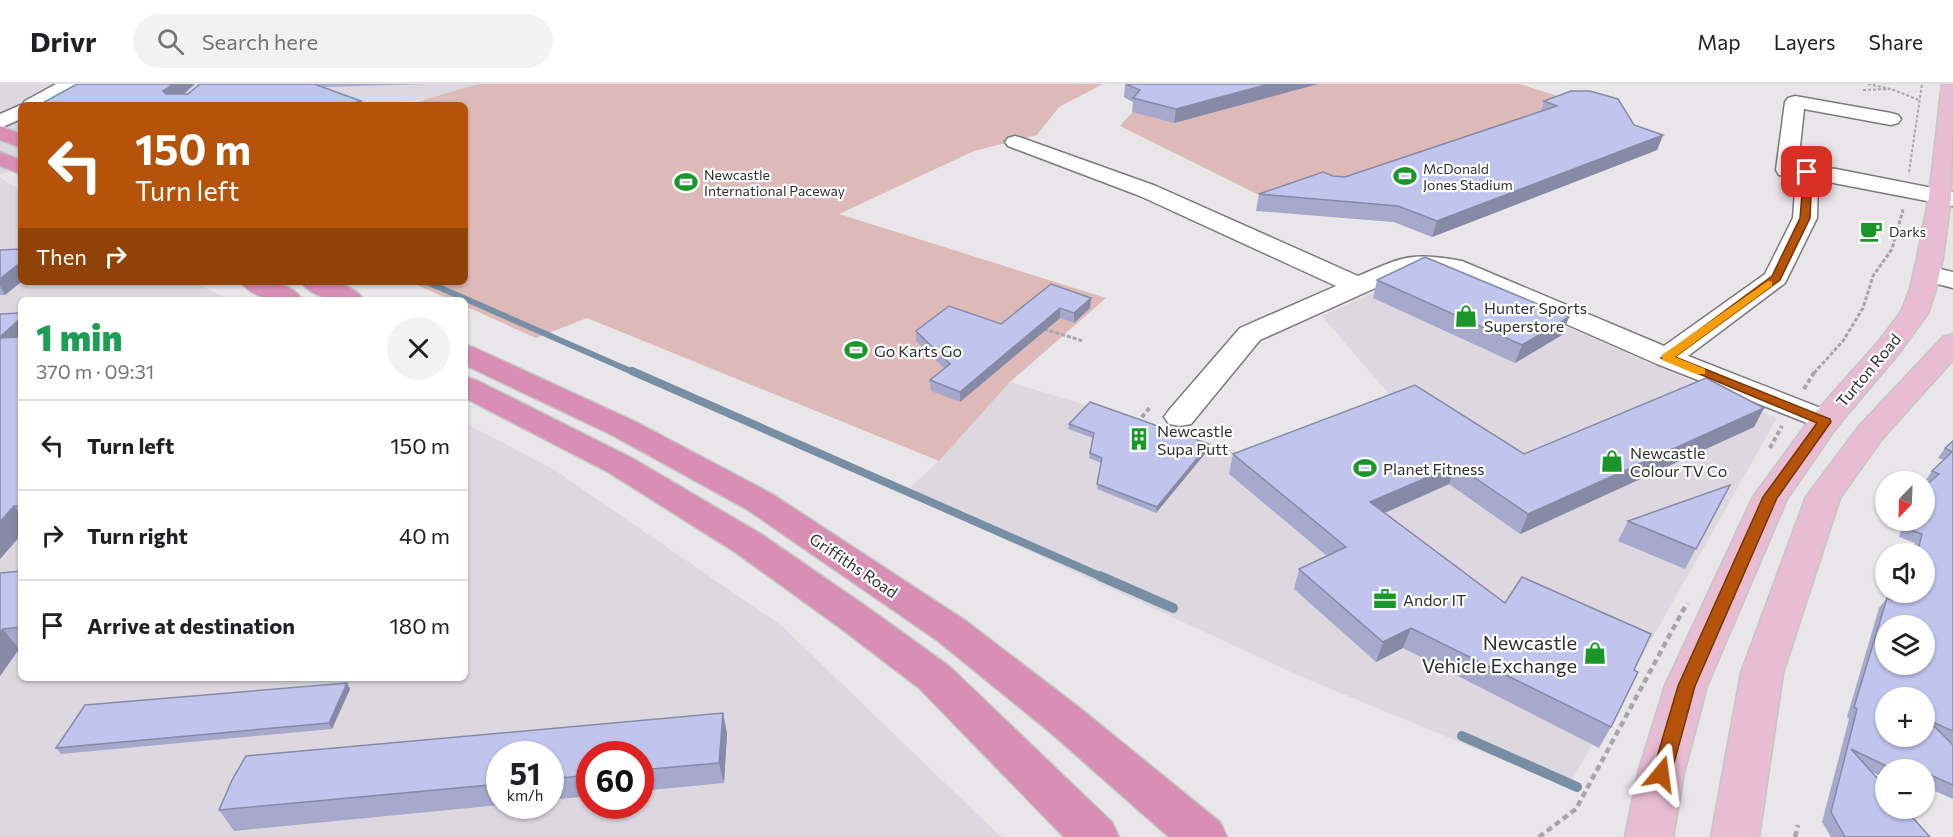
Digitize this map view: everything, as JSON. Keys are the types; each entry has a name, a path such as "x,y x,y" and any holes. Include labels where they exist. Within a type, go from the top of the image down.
{"highway":[{"path":"0,132 18,141"},
{"path":"0,158 18,167"},
{"path":"260,285 284,297"},
{"path":"320,285 345,297"},
{"name":"Griffiths Road","path":"468,364 623,428 760,502 952,631 1066,721 1203,837"},
{"name":"Griffiths Road","path":"468,364 620,465 748,543 934,677 1095,837"}],"main road":[{"name":"Turton Road","path":"1649,837 1661,774 1686,686 1770,497 1825,422 1889,347 1940,277 1951,84"},
{"path":"1742,824 1762,673 1823,496 1871,432 1953,343"},
{"path":"1136,779 1195,820 1227,837"}],"street":[{"path":"37,102 70,84"},
{"path":"1891,119 1795,102 1787,170 1946,198"},
{"path":"0,123 18,113"},
{"path":"1015,142 1148,191 1358,286"},
{"path":"1667,358 1776,278 1805,218 1807,172"},
{"path":"1180,417 1250,334 1410,263 1430,263 1462,269 1667,358 1825,422"}],"path":[{"path":"1868,84 1891,89 1920,100"},
{"path":"1917,122 1922,84"},
{"path":"1863,90 1891,89"},
{"path":"1035,326 1083,341"},
{"path":"1136,424 1151,406"},
{"path":"1795,837 1798,825"}],"shaded area":[{"path":"0,84 203,84 178,102 18,102 18,168 0,175"},
{"path":"343,84 479,84 430,99 397,102 355,102 331,94 209,102"},
{"path":"478,84 1103,84 1059,107 1037,135 974,151 839,214 1106,298 1010,382 939,461 587,318 536,338 468,307 468,297 444,297 417,285 468,285 468,102 417,102"},
{"name":"McDonald Jones Stadium","path":"1178,84 1520,84 1613,114 1657,150 1432,237 1394,222 1297,214 1120,126 1139,105 1124,97"},
{"path":"0,178 18,188 18,285 201,285 223,297 18,297 18,681 468,681 468,425 553,469 782,626 1001,837 0,837"},
{"path":"1428,267 1777,418 1568,787 1302,677 904,493 939,461 1010,382 1252,456 1395,401 1322,316"}],"building":[{"path":"77,84 173,84 163,91 166,94 188,94 200,84 314,84 361,101 358,102 44,102"},
{"path":"1126,84 1269,84 1176,109 1133,98 1140,90"},
{"path":"1571,91 1590,91 1618,99 1634,125 1663,135 1437,221 1398,206 1259,194 1323,172 1345,177 1557,106 1544,101"},
{"path":"18,249 18,264 0,279 0,250"},
{"path":"1425,257 1569,317 1522,345 1377,280"},
{"path":"1051,284 1091,298 1074,313 1060,308 960,392 930,380 950,364 916,331 949,306 1001,324"},
{"path":"18,313 18,321 0,337 0,314"},
{"path":"18,337 18,506 14,506 0,522 0,338"},
{"path":"1706,378 1764,408 1528,514 1456,465 1370,502 1505,603 1522,577 1651,634 1634,670 1638,672 1611,727 1411,628 1383,642 1299,569 1346,547 1233,454 1415,385 1524,454"},
{"path":"1090,402 1209,444 1157,507 1097,484 1102,458 1090,453 1094,433 1069,424"},
{"path":"1953,441 1953,731 1935,723 1935,687 1875,687 1875,747 1935,747 1935,727 1953,745 1953,785 1935,777 1935,759 1875,760 1851,749 1875,776 1875,819 1914,819 1930,837 1845,837 1831,812 1857,709 1854,707 1875,638 1875,675 1935,675 1935,615 1882,615 1885,603 1935,603 1935,543 1920,543 1922,534 1914,531 1935,531 1935,477 1939,474 1932,471 1952,452 1945,448"},
{"path":"1730,485 1696,549 1628,521"},
{"path":"18,571 18,627 3,629 0,633 0,573"},
{"path":"347,683 329,723 56,748 85,705"},
{"path":"723,713 719,763 654,769 654,741 576,741 576,776 564,778 564,741 486,741 486,785 219,810 246,756"}],"waterway":[{"path":"434,285 461,297"},
{"path":"468,300 635,373"},
{"path":"632,371 1104,578"},
{"path":"1100,576 1173,608"},
{"path":"1462,736 1577,787"}],"slow traffic":[{"path":"1701,371 1667,358 1768,284"}],"place":[{"name":"McDonald Jones Stadium","path":"1405,176"},
{"name":"Newcastle International Paceway","path":"686,182"},
{"name":"Darks","path":"1871,231"},
{"name":"Hunter Sports Superstore","path":"1466,316"},
{"name":"Go Karts Go","path":"856,350"},
{"name":"Newcastle Supa Putt","path":"1139,439"},
{"name":"Newcastle Colour TV Co","path":"1612,461"},
{"name":"Planet Fitness","path":"1365,468"},
{"name":"Andor IT","path":"1385,599"},
{"name":"Newcastle Vehicle Exchange","path":"1595,653"}],"route":[{"path":"1661,774 1686,686 1770,497 1825,422 1667,358 1776,278 1805,218 1807,172"}]}
